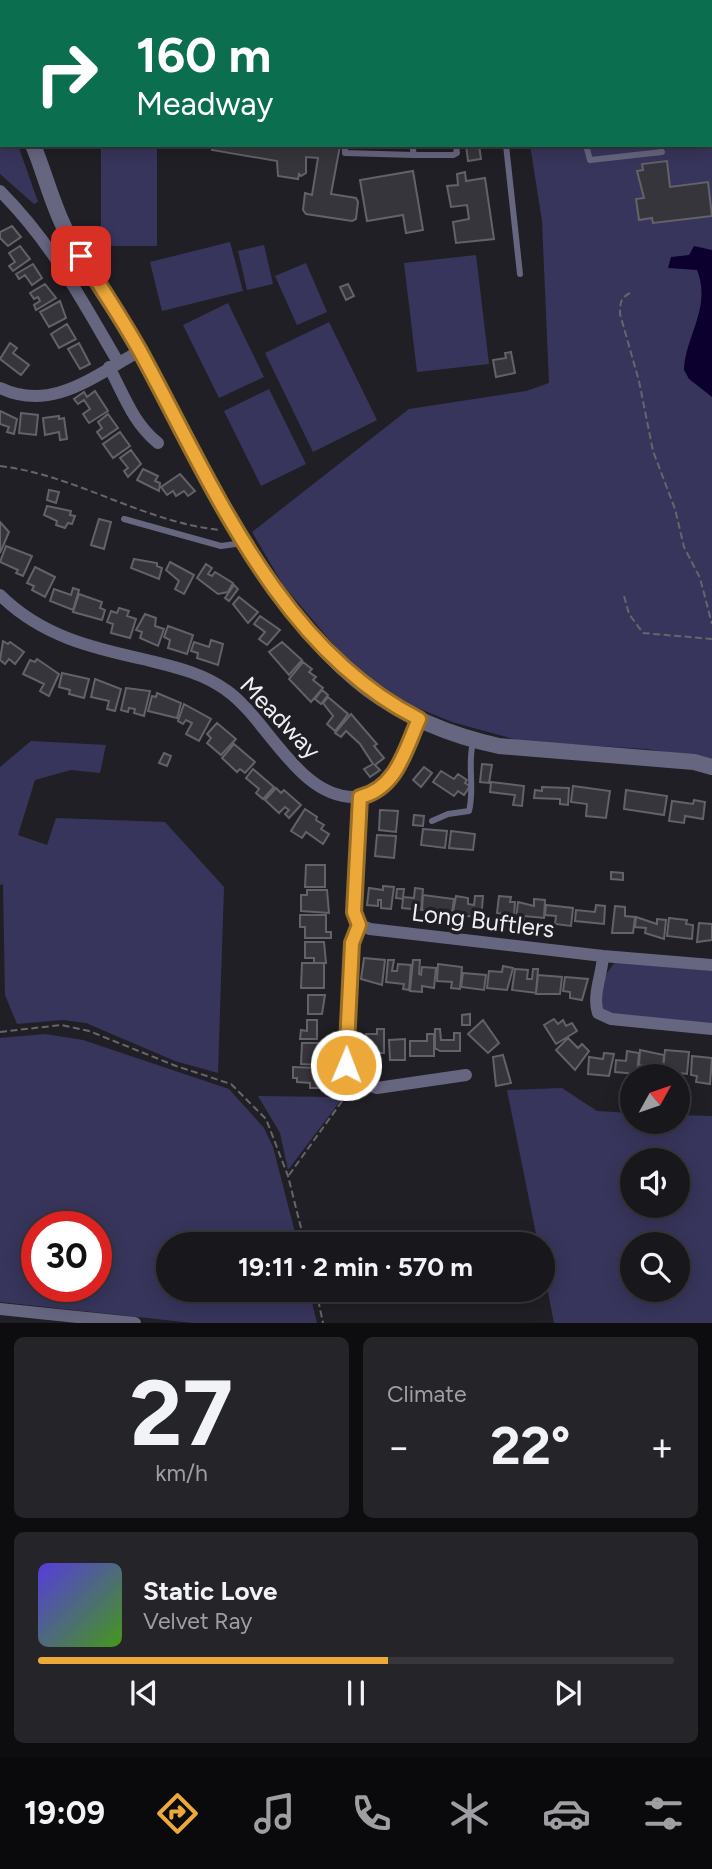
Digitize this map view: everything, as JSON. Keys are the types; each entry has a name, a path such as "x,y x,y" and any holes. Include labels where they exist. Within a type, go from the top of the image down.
{"street":[{"path":"34,147 51,198 70,240 140,351 242,535 270,581 343,668 388,703 419,719 473,740 499,746 694,762 712,767"},
{"path":"0,191 23,212 51,248 114,365 129,408 145,433 158,443"},
{"path":"0,388 20,396 51,397 67,392 140,351"},
{"name":"Meadway","path":"0,594 39,627 61,638 183,668 205,678 244,704 285,756 320,786 336,794 360,797"},
{"path":"419,719 391,779 381,789 360,797 354,912 359,925 352,943 345,1058 352,1077 368,1087 466,1075"},
{"name":"Long Buftlers","path":"359,925 369,929 603,956 712,965"},
{"path":"603,956 601,979 594,1001 598,1013 611,1019 712,1029"},
{"path":"0,1309 135,1323"}],"lane":[{"path":"345,147 345,153 414,155 453,155 457,153 456,147"},
{"path":"412,147 414,155"},
{"path":"506,147 520,274"},
{"path":"587,147 590,160 662,152"},
{"path":"124,519 221,546 236,546 242,535"},
{"path":"432,821 448,814 469,811 474,792 469,759 473,740"}],"path":[{"path":"630,293 624,296 620,304 620,314 639,381 647,428 684,547 700,578 712,624"},
{"path":"0,466 43,474 143,512 178,522 242,535"},
{"path":"624,596 629,614 643,633 712,639"},
{"path":"0,1032 61,1025 89,1031 176,1066 231,1084 266,1119 288,1175 302,1232"},
{"path":"288,1175 345,1097 366,1096 368,1087"},
{"path":"319,1302 323,1323"}],"shaded area":[{"path":"0,147 19,147 38,202 34,204 0,174"},
{"path":"101,147 157,147 157,246 101,246"},
{"path":"530,147 712,147 712,759 646,749 521,741 452,722 391,697 356,671 283,585 252,532 409,409 526,391 549,383 542,221"},
{"path":"230,242 243,291 162,311 150,262"},
{"path":"264,245 273,284 247,290 238,251"},
{"path":"694,246 712,250 712,397 689,379 684,370 700,309 701,284 697,270 668,268 671,257 689,255"},
{"path":"476,255 489,364 417,372 404,263"},
{"path":"306,263 327,312 297,325 275,276"},
{"path":"228,303 264,377 219,398 183,325"},
{"path":"329,322 377,420 313,452 265,353"},
{"path":"269,389 306,464 261,486 224,411"},
{"path":"31,741 106,745 100,773 71,770 35,780 18,835 47,845 56,818 165,822 224,887 218,1073 175,1061 86,1023 63,1020 17,1024 5,995 3,884 0,885 0,767"},
{"path":"616,962 712,971 712,1024 612,1015 602,1008 601,996 605,977"},
{"path":"45,1034 83,1040 229,1089 264,1128 273,1147 295,1232 156,1232 156,1302 312,1302 317,1323 193,1323 0,1302 0,1038"},
{"path":"344,1070 365,1090 362,1095 344,1096 288,1170 280,1133 258,1096 330,1097 332,1074"},
{"path":"562,1088 597,1111 620,1112 620,1134 690,1134 690,1115 712,1116 712,1323 554,1323 550,1302 555,1302 555,1232 536,1232 507,1090"}],"building":[{"path":"212,147 340,147 331,194 356,198 356,219 352,221 306,214 303,210 305,193 312,195 318,158 306,157 306,173 301,176 299,174 298,179 278,176 277,161 212,150"},
{"path":"466,147 479,147 481,159 468,161"},
{"path":"667,161 670,187 708,182 712,216 653,223 652,218 639,220 636,199 644,198 637,171 643,170 642,164"},
{"path":"413,171 423,230 406,233 403,215 367,221 360,180"},
{"path":"465,172 466,181 485,178 494,239 456,243 453,222 469,219 467,205 451,207 447,186 458,185 457,174"},
{"path":"12,226 21,237 8,246 0,238 0,232"},
{"path":"20,246 30,259 13,271 9,266 15,262 9,253"},
{"path":"33,264 42,278 32,285 25,275 19,279 16,274"},
{"path":"45,284 56,298 36,310 34,305 40,301 38,297 34,299 30,293"},
{"path":"348,284 354,296 346,300 340,287"},
{"path":"60,301 66,318 49,327 40,312"},
{"path":"67,324 76,339 59,348 51,334"},
{"path":"10,343 17,348 13,353 29,365 21,375 0,359"},
{"path":"79,343 90,364 80,369 68,349"},
{"path":"511,352 515,373 496,377 493,360 506,358 505,353"},
{"path":"95,391 108,411 89,423 83,414 90,409 84,400 78,404 74,399 84,392 87,397"},
{"path":"0,411 17,419 14,434 7,432 9,427 0,424"},
{"path":"21,413 38,415 36,435 19,433"},
{"path":"108,414 118,428 102,439 97,432 102,428 98,422"},
{"path":"59,416 59,419 64,418 67,439 60,440 59,432 45,435 43,418"},
{"path":"120,432 130,446 113,458 103,444"},
{"path":"131,450 141,464 128,477 124,471 128,468 120,458"},
{"path":"143,469 158,476 155,481 160,483 159,491 137,480"},
{"path":"180,474 195,491 188,496 184,491 176,496 173,491 167,495 161,487"},
{"path":"49,490 59,492 56,503 47,500"},
{"path":"47,506 71,511 70,515 75,516 72,524 68,523 65,528 56,525 57,521 44,515"},
{"path":"99,519 111,522 104,549 91,545"},
{"path":"0,522 9,532 0,553"},
{"path":"6,546 32,556 23,576 16,573 18,570 0,562"},
{"path":"134,559 157,563 157,566 162,568 159,579 131,568"},
{"path":"170,562 194,575 184,594 175,589 179,581 166,570"},
{"path":"206,564 212,568 208,574 212,576 215,572 233,583 228,592 218,594 197,578"},
{"path":"35,567 55,577 45,597 32,590 34,586 27,583"},
{"path":"234,585 238,589 229,601 225,598"},
{"path":"73,588 79,590 73,610 50,601 54,589 71,595"},
{"path":"79,594 102,602 100,608 105,610 102,620 73,612"},
{"path":"239,597 258,612 248,623 233,604"},
{"path":"119,608 129,611 127,616 136,619 130,638 111,633 113,624 107,622 111,611 117,613"},
{"path":"145,614 156,618 155,626 164,629 158,646 140,638 142,632 136,630"},
{"path":"260,616 280,630 267,645 259,639 265,632 254,624"},
{"path":"168,626 193,635 187,654 168,648 170,640 164,637"},
{"path":"211,640 223,644 218,665 197,658 198,653 191,651 194,642 209,647"},
{"path":"3,641 8,644 10,642 24,652 15,664 9,659 5,664 0,660"},
{"path":"282,642 302,660 289,675 269,652"},
{"path":"37,659 59,674 49,696 40,691 44,684 23,674 30,660 35,662"},
{"path":"303,662 312,669 309,672 316,677 313,680 323,688 311,702 289,679"},
{"path":"62,673 89,679 84,698 69,694 70,690 59,687"},
{"path":"95,679 121,689 115,711 107,709 109,701 91,697"},
{"path":"126,688 150,691 144,716 134,713 135,709 129,708 128,712 121,710"},
{"path":"322,690 328,695 321,704 315,699"},
{"path":"157,693 181,703 177,718 148,711 152,696 156,697"},
{"path":"328,697 348,714 335,731 327,724 333,716 323,703"},
{"path":"184,704 211,719 199,741 186,734 192,723 186,720 183,724 178,721"},
{"path":"351,714 377,744 374,746 384,758 375,765 380,770 370,777 364,769 373,764 360,744 346,731 341,737 335,733"},
{"path":"217,723 236,739 221,755 207,743 211,738 207,734"},
{"path":"234,744 255,762 245,773 240,769 237,772 222,758"},
{"path":"164,753 171,756 167,766 159,763"},
{"path":"482,764 492,765 489,783 480,782"},
{"path":"424,767 432,773 421,787 413,780"},
{"path":"253,769 274,787 263,799 256,793 259,789 246,778"},
{"path":"441,771 454,779 458,774 467,780 465,783 470,786 464,795 458,791 454,796 433,782"},
{"path":"491,782 524,786 522,806 513,805 515,795 490,792"},
{"path":"573,786 610,791 606,818 586,816 587,804 571,802"},
{"path":"542,787 569,788 568,805 560,804 560,799 534,798 535,790 542,791"},
{"path":"276,788 281,793 284,790 301,805 289,818 285,814 289,810 285,807 279,813 265,800"},
{"path":"626,790 667,796 664,815 624,809"},
{"path":"694,800 705,802 703,819 685,816 684,823 669,821 672,801 693,804"},
{"path":"305,809 317,817 316,820 324,825 321,829 329,834 323,844 306,832 302,838 291,831"},
{"path":"380,810 398,811 396,832 379,830"},
{"path":"414,815 424,816 423,826 413,825"},
{"path":"423,829 447,831 445,848 421,845"},
{"path":"451,831 475,834 473,850 449,848"},
{"path":"377,835 396,836 394,858 375,856"},
{"path":"306,865 325,865 325,887 305,887"},
{"path":"611,872 623,873 623,880 611,879"},
{"path":"383,886 394,887 391,909 381,908 381,900 378,900 378,906 367,905 369,888 383,890"},
{"path":"415,888 423,889 421,910 402,908 403,899 396,898 397,889 404,889 403,897 414,898"},
{"path":"307,890 327,890 329,913 301,911 301,895 307,895"},
{"path":"423,895 454,899 452,913 449,916 422,910"},
{"path":"456,896 468,898 468,904 474,905 475,896 483,896 481,922 472,921 473,916 452,917"},
{"path":"499,896 511,897 510,902 515,902 514,916 497,913"},
{"path":"534,899 545,900 544,918 524,916 524,921 516,920 518,902 534,906"},
{"path":"546,905 573,908 571,926 555,924 556,916 545,915"},
{"path":"596,905 605,906 604,924 575,921 576,910 595,912"},
{"path":"615,906 625,907 625,916 635,917 633,933 612,933"},
{"path":"300,915 326,915 326,932 331,932 331,938 305,938 305,927 300,927"},
{"path":"636,917 657,924 657,919 666,920 664,939 645,933 646,928 635,927"},
{"path":"669,918 687,920 686,924 693,925 692,939 667,936"},
{"path":"699,923 712,924 712,940 697,942"},
{"path":"305,942 324,942 326,963 314,963 314,958 305,958"},
{"path":"364,958 385,960 382,985 361,979"},
{"path":"388,960 394,960 392,971 397,971 398,964 411,965 409,990 403,989 404,984 386,982"},
{"path":"413,960 420,960 421,975 422,967 436,968 434,988 422,986 422,992 410,991"},
{"path":"302,963 324,963 324,988 301,988"},
{"path":"438,964 462,967 460,989 451,988 452,982 437,981"},
{"path":"503,966 513,968 507,990 487,988 489,971 502,972"},
{"path":"515,969 528,970 527,979 532,979 533,969 538,969 536,993 512,990"},
{"path":"463,973 486,975 484,990 461,987"},
{"path":"538,975 562,977 560,994 536,994"},
{"path":"565,977 588,979 582,1000 570,998 570,992 563,991"},
{"path":"308,995 325,995 322,1014 308,1014"},
{"path":"470,1014 470,1025 462,1025 462,1015"},
{"path":"554,1019 558,1024 563,1020 566,1026 572,1023 577,1031 556,1044 544,1025"},
{"path":"307,1020 317,1020 317,1039 300,1039 301,1030 307,1031"},
{"path":"483,1020 499,1043 488,1053 468,1034"},
{"path":"377,1029 384,1029 384,1053 367,1053 366,1034 377,1034"},
{"path":"435,1029 440,1029 441,1040 454,1040 454,1033 460,1033 460,1051 440,1051 435,1048"},
{"path":"427,1034 434,1034 434,1056 410,1056 410,1041 427,1041"},
{"path":"568,1038 578,1048 582,1044 589,1051 575,1070 556,1050"},
{"path":"405,1039 405,1060 390,1060 389,1040"},
{"path":"302,1043 320,1043 319,1065 301,1064"},
{"path":"640,1050 664,1055 663,1064 639,1064"},
{"path":"665,1050 689,1052 688,1064 664,1064"},
{"path":"627,1051 639,1053 638,1064 620,1064 620,1072 615,1072 616,1060 626,1061"},
{"path":"604,1053 614,1054 609,1076 588,1074 589,1057 603,1059"},
{"path":"503,1055 511,1083 496,1086 493,1057"},
{"path":"692,1056 712,1058 710,1084 696,1082 697,1076 691,1075"},
{"path":"293,1067 317,1068 317,1078 324,1079 324,1088 310,1088 310,1083 297,1082 297,1078 293,1078"}],"route":[{"path":"81,256 140,351 238,529 270,581 343,668 388,703 419,719 391,779 381,789 360,797 354,912 359,925 352,943 346,1065"}]}
